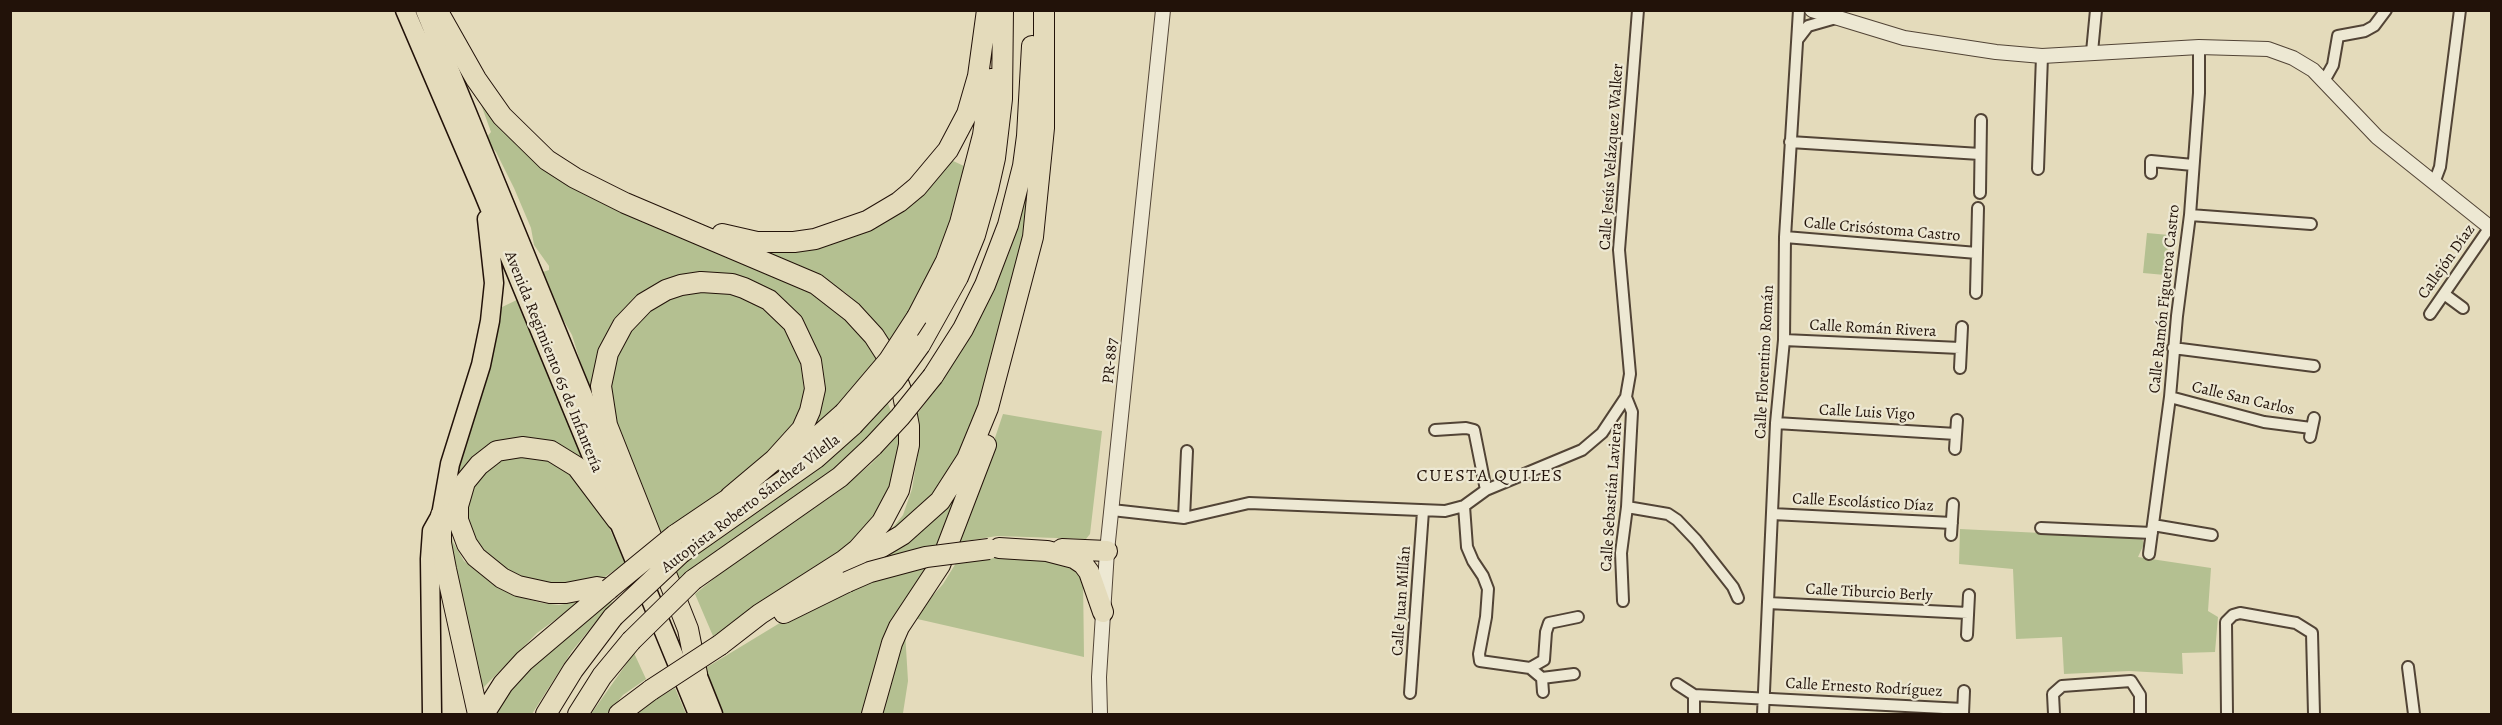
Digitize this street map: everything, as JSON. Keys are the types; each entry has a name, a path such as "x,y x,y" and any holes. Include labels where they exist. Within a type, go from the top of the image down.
{"highway":[{"path":"437,10 481,87 517,133 560,170 661,219 816,284 852,312 874,336 890,361 903,395 909,426 907,458 899,490 882,522 870,537 843,561 760,614 720,645 651,690 620,714"},
{"path":"661,219 757,242 794,242 833,235 887,210 930,173 948,150 960,129 973,98 978,76 987,10"},
{"path":"730,497 848,419 917,317 946,261 975,173 989,97 996,10"},
{"name":"Autopista Roberto Sánchez Vilella","path":"546,714 573,670 613,617 678,544 816,458 848,419 894,381 920,345 958,277 975,235 988,189 995,158 1002,99 1003,10"},
{"name":"Autopista Roberto Sánchez Vilella","path":"578,714 602,676 631,641 693,580 840,477 900,417 933,376 963,329 985,285 1008,225 1023,166 1027,136 1032,10"},
{"path":"872,714 891,643 940,565 998,412 1022,323 1029,285 1044,128 1044,10"},
{"path":"817,578 853,564 902,535 931,511 953,484 975,442 988,408 1033,237"},
{"path":"484,714 494,696 512,673 541,645 609,589 678,544 786,448 802,429 810,411 815,390 811,361 793,323 769,300 744,288 732,284 701,282 666,290 644,303 623,325 608,353 601,386 607,425 688,629 697,674"},
{"path":"609,589 597,587 566,593 550,593 518,586 502,578 476,556 467,544 458,520 458,506 465,482 479,465 497,451 522,447 551,451 577,467 617,520"},
{"path":"441,515 441,543 478,714"},
{"path":"720,645 870,572 926,557 994,548 1040,546 1107,551"},
{"path":"994,548 1047,551 1074,558 1089,572 1103,612"}],"main road":[{"name":"Avenida Regimiento 65 de Infantería","path":"405,10 483,192 698,714"},
{"name":"Avenida Regimiento 65 de Infantería","path":"425,10 713,714"},
{"path":"432,714 430,559 432,531 441,515 450,464 481,365 490,321 493,273 483,192"}],"street":[{"name":"PR-887","path":"1100,714 1099,681 1107,551 1163,10"},
{"name":"Calle Jesús Velázquez Walker","path":"1112,510 1184,518 1249,503 1445,511 1464,506 1486,490 1582,450 1602,433 1626,396 1630,374 1619,250 1638,10"},
{"name":"Calle Florentino Román","path":"1763,714 1776,423 1784,340 1785,237 1799,10"},
{"path":"1812,10 1904,38 1996,52 2042,56 2199,47 2268,49 2293,58 2313,69 2377,137 2491,228"},
{"path":"2092,52 2096,10"},
{"path":"2324,81 2331,73 2338,36 2364,31 2374,26 2386,10"},
{"path":"2434,183 2440,167 2460,10"},
{"path":"1797,39 1808,26 1836,18"},
{"name":"Calle Ramón Figueroa Castro","path":"2149,554 2170,397 2173,348 2190,215 2199,93 2199,47"},
{"path":"2038,169 2042,56"},
{"path":"1980,193 1981,120"},
{"path":"1790,142 1980,154"},
{"path":"2151,173 2151,161 2193,165"},
{"path":"1976,293 1978,208"},
{"path":"2190,215 2311,224"},
{"name":"Callejón Díaz","path":"2430,314 2491,228"},
{"name":"Calle Crisóstoma Castro","path":"1785,237 1977,253"},
{"path":"2444,294 2463,308"},
{"path":"1960,368 1962,327"},
{"name":"Calle Román Rivera","path":"1784,340 1960,348"},
{"path":"2173,348 2314,366"},
{"name":"Calle Sebastián Laviera","path":"1623,601 1621,553 1627,507 1632,412 1626,396"},
{"name":"Calle San Carlos","path":"2170,397 2264,422 2312,428"},
{"path":"1955,449 1957,420"},
{"name":"Calle Luis Vigo","path":"1776,423 1956,434"},
{"path":"1435,430 1466,428 1474,430 1486,490"},
{"path":"1184,518 1187,450"},
{"path":"1951,535 1953,504"},
{"path":"1464,506 1467,547 1488,589 1480,661 1530,668 1542,678 1543,692"},
{"path":"1627,507 1668,514 1677,520 1733,587 1737,598"},
{"name":"Calle Juan Millán","path":"1410,693 1423,511"},
{"name":"Calle Escolástico Díaz","path":"1772,514 1952,523"},
{"path":"2041,528 2152,529 2212,535"},
{"path":"1967,635 1969,595"},
{"name":"Calle Tiburcio Berly","path":"1768,603 1968,613"},
{"path":"2228,714 2226,622 2233,615 2240,614 2296,623 2312,633 2314,714"},
{"path":"1530,668 1544,660 1545,632 1549,623 1578,617"},
{"path":"2408,668 2414,714"},
{"path":"1542,678 1574,674"},
{"path":"2054,714 2053,694 2061,686 2132,681 2140,696 2140,714"},
{"path":"1677,684 1694,695 1694,714"},
{"path":"1963,712 1964,692"},
{"name":"Calle Ernesto Rodríguez","path":"1694,695 1764,697 1963,712"}],"green space":[{"path":"478,96 508,135 825,300 860,334 879,357 847,396 809,432 819,404 783,305 678,279 599,352 590,389 572,335 537,274 549,270 549,266 534,245 531,228 514,188 496,152 488,143 486,138 491,132"},
{"path":"951,160 964,166 947,230 931,269 909,311 888,344 878,326 846,293 824,279 755,250 808,249 831,244 867,230"},
{"path":"1031,181 1030,210 979,417 951,475 914,518 890,531 903,515 912,489 918,453 916,416 949,370 988,303 1009,253"},
{"path":"2147,233 2169,235 2165,275 2143,273"},
{"path":"696,290 735,294 770,313 789,334 801,360 805,397 795,428 745,476 660,535 614,426 608,374 628,327 660,300"},
{"path":"521,298 587,463 491,448 450,529 453,542 464,561 493,584 542,603 559,605 581,601 537,633 483,688 452,573 448,505 500,308"},
{"path":"887,401 892,414 832,474 703,560 680,580 675,569"},
{"path":"1003,414 1102,431 1090,534 1086,539 997,536 960,542"},
{"path":"901,432 891,486 878,516 841,557 713,636 695,594 726,569 839,491 871,464"},
{"path":"518,456 550,459 565,466 602,512 625,563 599,581 559,588 508,573 473,543 465,511 474,484 489,466"},
{"path":"967,469 939,545 870,563"},
{"path":"1960,529 2142,538 2144,544 2138,557 2211,568 2208,611 2218,617 2215,652 2182,653 2183,674 2129,671 2064,674 2062,637 2016,639 2013,569 1959,564"},
{"path":"991,558 1068,560 1083,576 1084,657 913,618 943,584 956,563"},
{"path":"930,567 887,632 874,669 863,714 723,714 704,669 793,615 854,586"},
{"path":"610,596 612,602 572,651 532,714 493,714 517,678"},
{"path":"905,631 908,681 903,713 879,714"},
{"path":"634,653 646,679 623,695 607,714 591,714"},
{"path":"675,688 686,714 635,714 648,704"}],"district":[{"name":"CUESTA QUILES","path":"1490,477"}]}
